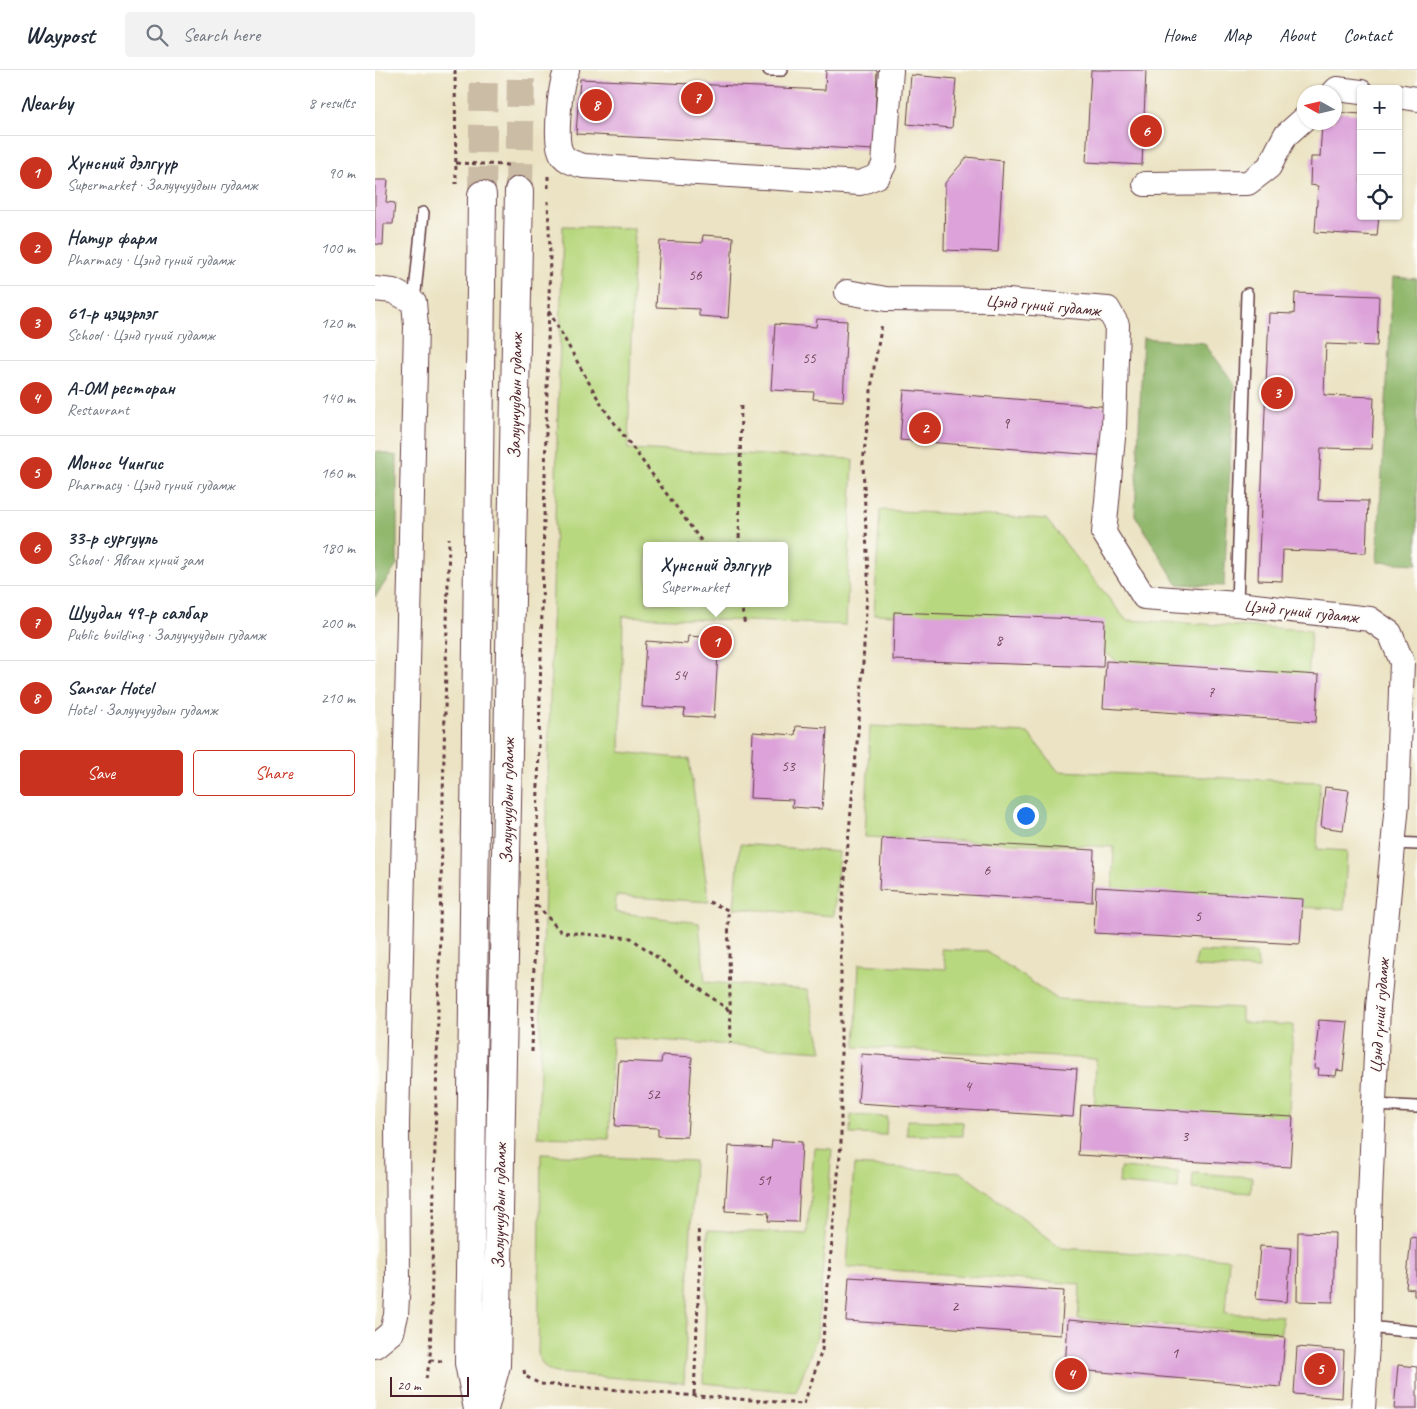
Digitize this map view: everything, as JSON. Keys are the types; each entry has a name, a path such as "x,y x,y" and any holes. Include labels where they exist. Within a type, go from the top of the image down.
{"main road":[{"name":"Залуучуудын гудамж","path":"484,1409 496,1365 519,191"},
{"name":"Залуучуудын гудамж","path":"478,1409 469,1363 481,194"}],"street":[{"path":"567,70 562,78 559,135 560,151 570,163 584,166 860,184 878,176 885,165 891,70"},
{"path":"1342,90 1357,92"},
{"path":"1402,97 1417,99"},
{"path":"1145,184 1248,183 1269,167 1285,136 1297,126"},
{"path":"375,289 393,291 414,302 415,336 397,1114 398,1279 392,1332 375,1346"},
{"name":"Цэнд гүний гудамж","path":"847,292 886,299 995,300 1108,309 1117,325 1114,427 1104,533 1144,597 1237,604 1370,619 1390,633 1401,662 1397,804 1378,1007 1369,1221 1368,1327 1363,1409"}],"lane":[{"path":"769,70 782,70"},
{"path":"414,302 423,212"},
{"path":"1237,604 1247,294"},
{"path":"1393,843 1417,844"},
{"path":"1374,1105 1417,1107"},
{"path":"1368,1327 1417,1332"}],"path":[{"path":"455,70 456,164 511,165"},
{"path":"531,1061 549,311 550,255 547,166"},
{"path":"524,1367 525,1376 540,1384 694,1394 805,1404 822,1350 841,1143 841,922 861,698 868,576 863,463 873,373 886,299"},
{"path":"549,311 602,406 702,542"},
{"path":"739,542 741,402"},
{"path":"426,1379 430,1360 449,532"},
{"path":"742,607 745,626"},
{"path":"709,902 728,910 731,1043"},
{"path":"536,904 561,932 631,938 730,1011"},
{"path":"694,1394 700,1256 698,1226"}],"green space":[{"path":"563,226 634,228 628,449 853,459 846,625 623,616 620,752 689,759 709,902 616,896 615,912 699,923 705,982 808,990 822,1051 612,1037 609,1139 538,1137"},
{"path":"1393,277 1417,279 1417,564 1377,562"},
{"path":"1143,338 1204,343 1234,383 1224,586 1177,584 1135,515"},
{"path":"375,451 397,456 397,565 375,597"},
{"path":"880,510 1046,519 1126,620 1311,630 1308,683 1133,674 1069,624 874,614"},
{"path":"870,726 1028,733 1058,771 1320,782 1317,849 1347,851 1344,909 1112,900 1114,847 865,837"},
{"path":"740,844 839,852 834,916 734,908"},
{"path":"941,949 986,951 1057,999 1241,1008 1241,1022 1293,1025 1288,1131 1094,1122 1096,1059 855,1047 859,964 947,969"},
{"path":"1198,952 1256,954 1259,969 1194,967"},
{"path":"851,1115 887,1117 886,1135 850,1134"},
{"path":"907,1120 963,1122 963,1136 907,1135"},
{"path":"814,1148 832,1149 817,1337 796,1392 703,1383 708,1230 807,1234"},
{"path":"541,1154 694,1161 684,1383 556,1373 542,1364 538,1354"},
{"path":"854,1165 960,1172 1062,1248 1229,1259 1225,1313 1282,1316 1281,1333 1078,1319 1080,1284 847,1267"},
{"path":"1120,1168 1179,1172 1178,1189 1119,1184"},
{"path":"1193,1173 1252,1177 1251,1193 1192,1189"}],"building":[{"path":"826,70 877,70 874,150 576,134 580,79 825,90"},
{"path":"1091,70 1146,70 1142,165 1086,162"},
{"path":"911,75 956,79 952,128 907,124"},
{"path":"1342,113 1357,114 1357,220 1379,220 1377,236 1315,232 1318,186 1310,185 1311,157 1320,157 1322,130 1342,130"},
{"path":"967,157 1003,161 998,252 944,250 945,183"},
{"path":"375,180 388,180 386,202 395,203 393,224 384,224 383,245 375,244"},
{"path":"703,235 733,237 728,318 699,316 699,309 656,307 660,241 702,243"},
{"path":"1295,293 1379,296 1377,346 1326,344 1324,395 1374,397 1372,449 1321,448 1318,500 1368,501 1366,553 1283,550 1282,581 1258,580 1269,313 1294,314"},
{"path":"817,319 847,321 843,401 813,399 814,392 771,390 775,324 816,327"},
{"path":"904,390 1112,407 1109,456 900,440"},
{"path":"894,612 1105,620 1103,667 893,660"},
{"path":"688,636 719,638 714,718 684,716 685,709 642,707 646,641 687,644"},
{"path":"1106,661 1319,675 1316,722 1103,708"},
{"path":"796,726 827,728 822,809 792,807 793,800 750,798 753,732 795,735"},
{"path":"1325,787 1349,790 1343,830 1321,827"},
{"path":"882,838 1094,850 1092,902 879,890"},
{"path":"1096,887 1303,899 1300,944 1094,933"},
{"path":"1319,1020 1348,1022 1343,1071 1337,1070 1336,1076 1318,1075 1319,1068 1314,1068"},
{"path":"862,1054 1077,1069 1073,1117 858,1103"},
{"path":"662,1055 692,1057 687,1137 658,1136 658,1128 615,1126 619,1061 661,1063"},
{"path":"1081,1105 1293,1117 1290,1167 1078,1155"},
{"path":"772,1140 802,1142 798,1222 768,1221 769,1213 725,1211 729,1146 771,1148"},
{"path":"1298,1232 1335,1233 1333,1302 1297,1301"},
{"path":"1411,1237 1417,1238 1417,1296 1414,1296 1414,1289 1406,1288"},
{"path":"1260,1246 1291,1248 1287,1302 1256,1299"},
{"path":"849,1277 1064,1291 1061,1335 846,1321"},
{"path":"1068,1320 1285,1337 1281,1387 1065,1369"},
{"path":"1297,1347 1344,1351 1342,1398 1294,1394"},
{"path":"1398,1365 1417,1367 1417,1409 1394,1409"}],"tunnel":[{"path":"482,195 484,70"},
{"path":"519,191 521,70"}],"place":[{"name":"Шуудан 49-р салбар","path":"697,98"},
{"name":"Sansar Hotel","path":"596,105"},
{"name":"33-р сургууль","path":"1146,131"},
{"name":"61-р цэцэрлэг","path":"1277,393"},
{"name":"Натур фарм","path":"925,428"},
{"name":"Хүнсний дэлгүүр","path":"716,642"},
{"name":"Монос Чингис","path":"1320,1369"},
{"name":"A-OM ресторан","path":"1071,1374"}]}
